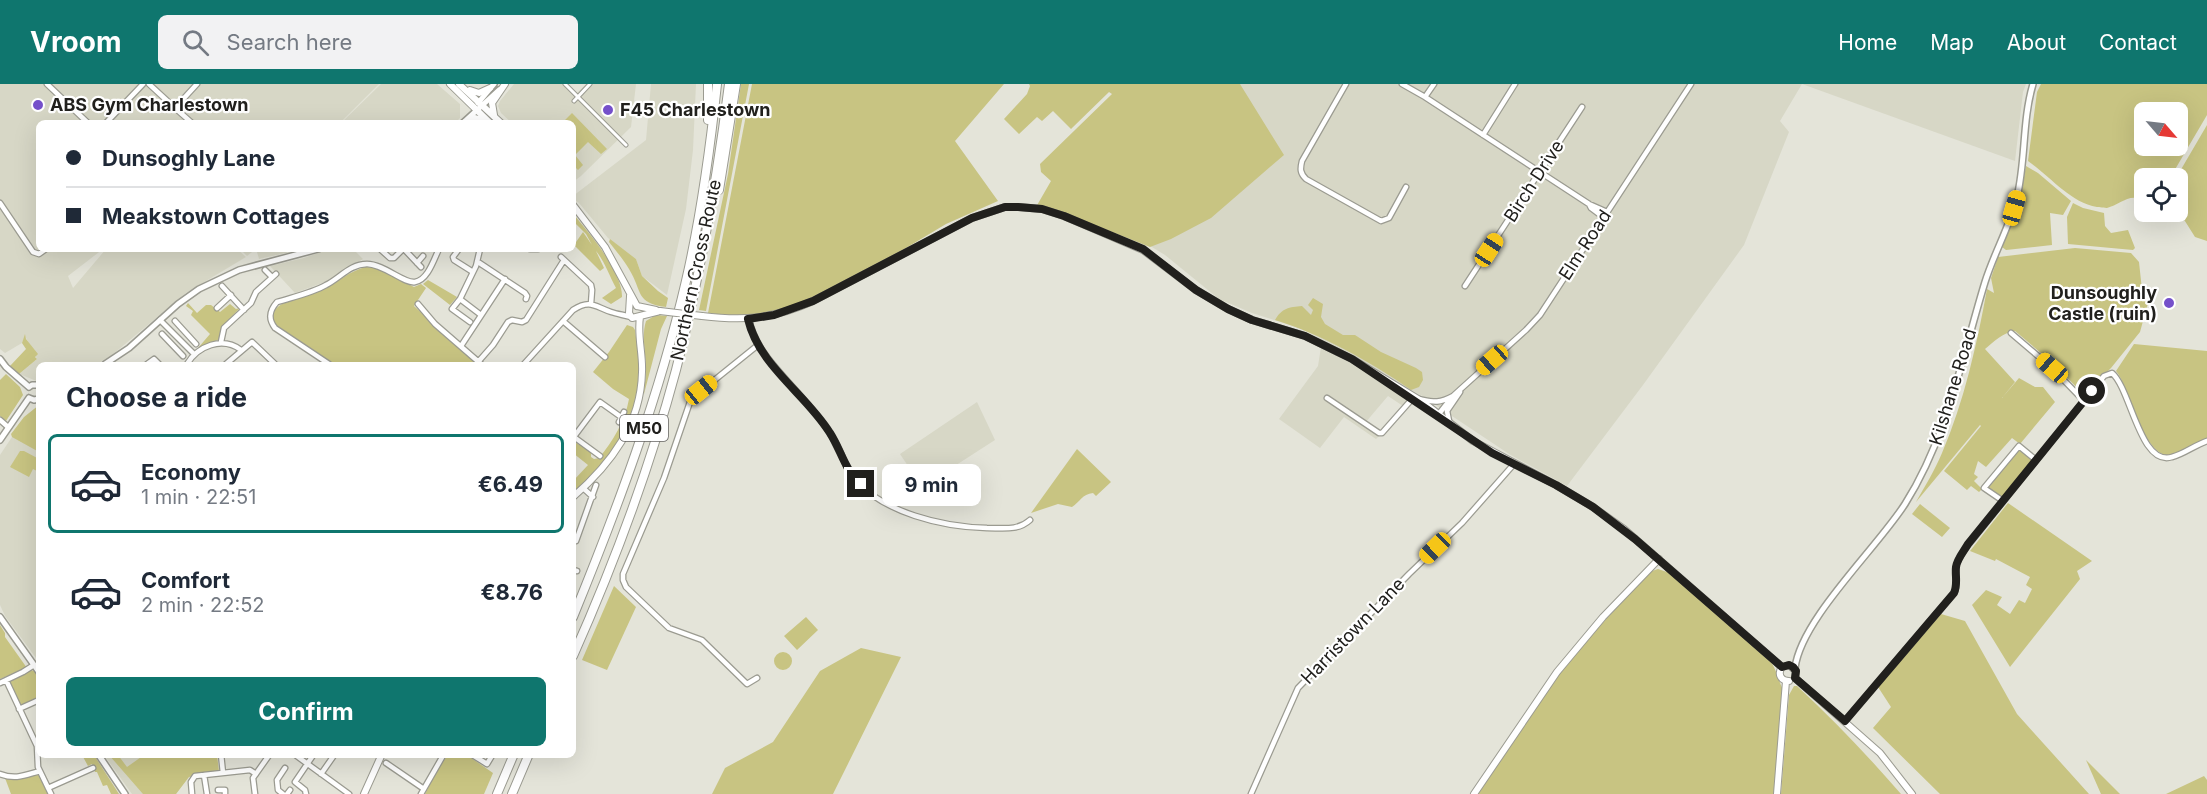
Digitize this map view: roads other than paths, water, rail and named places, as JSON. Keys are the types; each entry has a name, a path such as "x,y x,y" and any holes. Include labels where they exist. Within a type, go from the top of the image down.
{"highway":[{"path":"696,234 708,113 708,84"},
{"name":"Northern Cross Route","path":"576,609 638,450 667,352 696,234 711,140 717,84"},
{"path":"710,215 718,200 733,84"},
{"name":"Northern Cross Route","path":"576,649 623,532 650,455 676,369 710,215 726,111 733,84"},
{"path":"498,794 512,758"},
{"path":"512,794 528,758"}],"main road":[{"path":"450,84 485,120"},
{"path":"461,84 474,93 483,93 492,86"},
{"path":"461,84 499,120"},
{"path":"499,120 491,105 504,84"},
{"path":"635,313 660,311 748,319 774,315 813,301 972,218 1005,207 1034,208 1064,216 1132,244 1155,257 1182,281 1212,301 1252,320 1305,336 1336,350 1413,398 1429,412 1438,415 1473,441 1593,507 1624,529 1784,666"},
{"path":"576,209 605,247 630,295 643,357 640,394 632,422 616,452 576,494"},
{"path":"1474,794 1557,672 1604,617 1659,559"},
{"path":"1786,681 1780,677 1780,672 1784,666 1791,665 1795,669 1795,678 1880,753 1912,794"},
{"path":"1786,681 1795,678"},
{"path":"1777,794 1786,681"},
{"path":"364,794 379,758"}],"street":[{"path":"47,84 85,120"},
{"path":"109,120 143,84"},
{"path":"149,84 189,120"},
{"path":"175,108 197,84"},
{"path":"481,103 504,84"},
{"path":"565,84 626,145"},
{"path":"574,101 590,84"},
{"path":"1346,84 1302,161 1300,168 1302,174 1306,179 1381,220 1389,218 1406,187"},
{"path":"1402,84 1589,204 1607,212"},
{"path":"1425,97 1434,84"},
{"path":"1483,135 1515,84"},
{"name":"Elm Road","path":"1438,415 1460,389 1540,315 1691,84"},
{"name":"Kilshane Road","path":"1784,666 1796,656 1834,596 1904,505 1920,478 1938,439 1985,282 2018,195 2033,84"},
{"path":"466,120 476,110 492,86"},
{"name":"Birch Drive","path":"1465,286 1582,107"},
{"path":"0,203 33,252 39,254 42,252"},
{"path":"1589,204 1603,217"},
{"path":"108,362 129,348 189,296 212,282 239,270 307,252"},
{"path":"383,252 390,258 394,258 400,252"},
{"path":"406,252 421,267"},
{"path":"323,362 275,328 270,315 277,302 326,285 358,265 373,264 411,282 418,281 426,274 437,252"},
{"path":"457,252 453,257 454,260 473,272"},
{"path":"470,322 452,309 460,299 478,262 480,252"},
{"path":"417,263 423,256"},
{"path":"480,362 508,322 525,320 562,258 591,285 591,304"},
{"path":"478,262 525,293 526,299"},
{"path":"221,342 224,328 251,303 256,292 274,275 265,270"},
{"path":"462,346 505,279"},
{"path":"222,286 244,310"},
{"path":"217,308 231,295"},
{"path":"460,299 481,315"},
{"path":"418,304 435,324 478,362"},
{"path":"526,362 573,310 582,305 591,304 621,314 635,313"},
{"path":"748,319 752,335 758,345 776,370 824,424 854,478 890,505 933,522 966,527 1020,528 1030,520"},
{"path":"160,320 194,354"},
{"path":"175,321 196,344"},
{"path":"563,321 605,357"},
{"path":"179,338 185,332"},
{"path":"2012,333 2052,368 2084,401"},
{"path":"162,334 183,356"},
{"path":"188,362 194,354 221,342 241,350"},
{"path":"228,362 252,342 275,361"},
{"path":"177,350 183,343"},
{"path":"757,678 747,684 702,640 669,628 626,587 623,574 664,478 690,401 758,345"},
{"path":"0,358 6,367 29,387"},
{"path":"1845,721 1954,593 1957,587 1957,562 1968,544 2104,376 2112,374 2120,382 2142,437 2152,450 2163,457 2172,457 2207,441"},
{"path":"29,387 36,386"},
{"path":"29,387 27,393 29,398"},
{"name":"Elm Road","path":"1451,424 1447,411 1458,396 1460,389"},
{"name":"Elm Road","path":"1442,402 1454,396"},
{"path":"29,398 36,400"},
{"path":"0,440 29,398"},
{"path":"1327,399 1379,433 1382,433 1413,398 1431,403 1442,402"},
{"path":"576,435 588,422 600,402 621,417"},
{"path":"1438,415 1442,402"},
{"path":"0,420 8,427"},
{"path":"576,439 596,456"},
{"path":"2003,501 1984,488 2019,447 2036,460"},
{"name":"Harristown Lane","path":"1251,794 1298,688 1409,573 1462,523 1514,465"},
{"path":"576,541 596,485"},
{"path":"583,488 592,497"},
{"path":"0,617 36,668"},
{"name":"Kilshane Road","path":"1795,669 1796,656"},
{"path":"0,682 34,665"},
{"path":"6,680 36,742"},
{"path":"19,709 36,701"},
{"path":"38,758 38,767 49,791 93,768"},
{"path":"101,758 125,794"},
{"path":"221,758 223,773"},
{"path":"255,794 253,778 267,758"},
{"path":"299,758 349,794"},
{"path":"289,789 311,758"},
{"path":"321,774 332,758"},
{"path":"386,763 422,792 442,758"},
{"path":"477,758 487,764 491,758"},
{"path":"285,768 277,780 278,790 306,790 306,794"},
{"path":"192,794 192,778 250,770 256,774"},
{"path":"0,774 20,778 40,771"},
{"path":"204,775 208,793"},
{"path":"218,790 225,790 225,794"}],"place":[{"name":"ABS Gym Charlestown","path":"38,105"},
{"name":"F45 Charlestown","path":"608,110"},
{"name":"Dunsoughly Castle (ruin)","path":"2169,303"}]}
